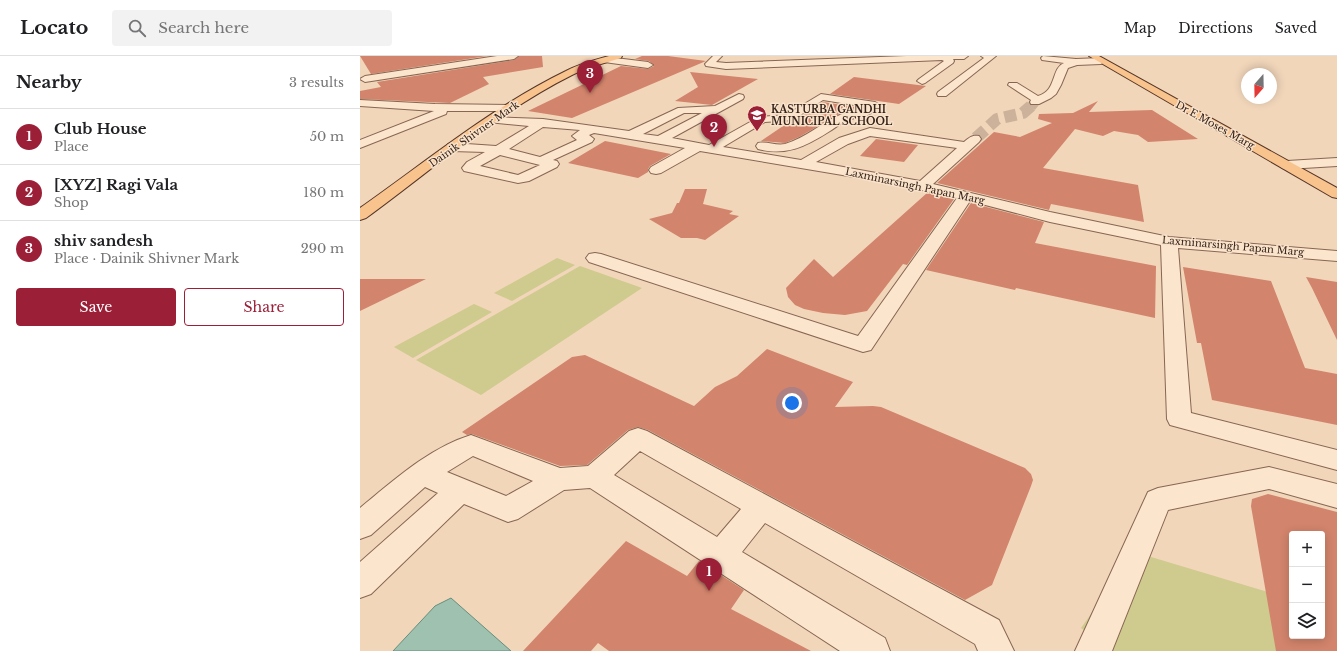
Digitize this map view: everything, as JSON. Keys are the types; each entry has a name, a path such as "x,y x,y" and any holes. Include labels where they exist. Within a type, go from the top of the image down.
{"main road":[{"name":"Dainik Shivner Mark","path":"360,215 510,108 570,73 618,56"},
{"name":"Dr E Moses Marg","path":"1111,56 1120,66 1156,91 1337,194"},
{"name":"Dr E Moses Marg","path":"1097,58 1120,66"},
{"name":"Dr E Moses Marg","path":"1156,91 1173,89 1204,106"},
{"path":"1293,153 1314,164"}],"street":[{"path":"362,76 514,56"},
{"path":"718,56 709,64 726,66 766,65 964,56"},
{"path":"942,94 992,56 985,56"},
{"path":"922,81 950,61 944,57"},
{"path":"1045,58 1074,63 1076,67 1086,69 1120,66"},
{"path":"1013,85 1036,100 1049,96 1055,87 1063,67 1097,58"},
{"path":"607,60 648,65"},
{"path":"362,76 372,89"},
{"path":"663,144 739,97"},
{"path":"656,170 738,147 786,148 812,137 844,117 863,114 875,105 823,97 790,118 762,119 738,147"},
{"path":"360,103 450,108 510,108"},
{"path":"360,144 450,108"},
{"path":"631,135 682,110 716,110"},
{"path":"760,132 782,118"},
{"name":"Laxminarsingh Papan Marg","path":"492,120 543,122 593,129 631,135 663,144 738,147 804,164 923,186 1050,217 1169,242 1337,256"},
{"path":"452,148 499,151 552,164 521,178 470,168 472,165 499,151 504,145 543,122"},
{"path":"541,161 588,139 578,136 593,129"},
{"path":"804,164 846,140 870,132 972,142 923,186"},
{"path":"1287,165 1314,164 1334,168"},
{"path":"595,258 863,344 966,196"},
{"path":"1169,242 1179,419 1337,460"},
{"path":"594,477 638,438 987,632 996,651"},
{"path":"360,526 422,473 471,445 559,479 594,477 872,651"},
{"path":"422,473 508,510 559,479"},
{"path":"1093,651 1099,641 1158,500 1269,478 1337,496"},
{"path":"360,582 460,490"},
{"path":"720,556 761,506"}],"shaded area":[{"path":"557,258 575,265 512,301 494,293"},
{"path":"580,266 642,288 481,395 416,360"},
{"path":"474,304 492,312 413,358 394,347"},
{"path":"1141,554 1278,595 1289,627 1289,639 1295,639 1308,651 1113,651 1081,628 1116,579"},
{"path":"451,598 511,651 393,651 435,606"}],"building":[{"path":"360,56 487,56 371,74"},
{"path":"519,56 542,56 543,67 483,77 489,84 450,103 360,99 360,91 381,87 377,82 514,60"},
{"path":"642,56 668,56 706,61 572,118 528,111 621,66 648,69 654,66 649,61 635,59"},
{"path":"690,72 758,79 712,105 675,101 698,87"},
{"path":"854,77 926,86 899,104 830,94"},
{"path":"1098,101 1089,112 1152,110 1198,139 1148,142 1138,135 1114,131 1103,136 1075,129 1043,168 1138,185 1144,222 1051,204 1049,210 937,183 994,132 1020,137 1052,123 1038,119 1039,114 1073,113"},
{"path":"823,102 861,108 851,111 846,110 799,137 785,143 761,141 789,122 794,121"},
{"path":"876,139 918,145 904,162 860,156"},
{"path":"605,141 671,154 650,166 648,172 638,178 568,163"},
{"path":"685,189 707,189 703,204 733,211 729,214 739,216 705,240 697,238 681,238 649,219 672,213 677,203 679,203"},
{"path":"927,193 954,199 907,265 903,264 867,311 845,315 823,313 804,309 795,305 788,297 786,288 814,259 833,277"},
{"path":"971,203 1044,222 1035,243 1156,266 1155,318 1016,288 1015,290 926,270"},
{"path":"1183,267 1271,281 1305,368 1337,374 1337,425 1212,400 1201,343 1197,343"},
{"path":"1306,277 1337,282 1337,340 1312,288"},
{"path":"360,279 426,279 360,311"},
{"path":"767,349 853,382 835,407 881,407 1025,468 1031,474 1033,480 1031,486 992,585 965,600 648,430 638,427 628,430 587,465 560,466 472,434 467,435 462,432 572,357 585,355 694,406 715,387 737,376"},
{"path":"1268,494 1337,512 1337,651 1276,651 1251,506 1252,499"},
{"path":"626,541 687,576 699,561 744,590 731,609 811,651 609,651 598,643 591,651 523,651"}],"tunnel":[{"path":"1031,107 1035,102"},
{"path":"976,138 997,119 1023,113 1031,106"}],"place":[{"name":"shiv sandesh","path":"590,93"},
{"name":"KASTURBA GANDHI MUNICIPAL SCHOOL","path":"757,132"},
{"name":"[XYZ] Ragi Vala","path":"714,147"},
{"name":"Club House","path":"709,591"}]}
